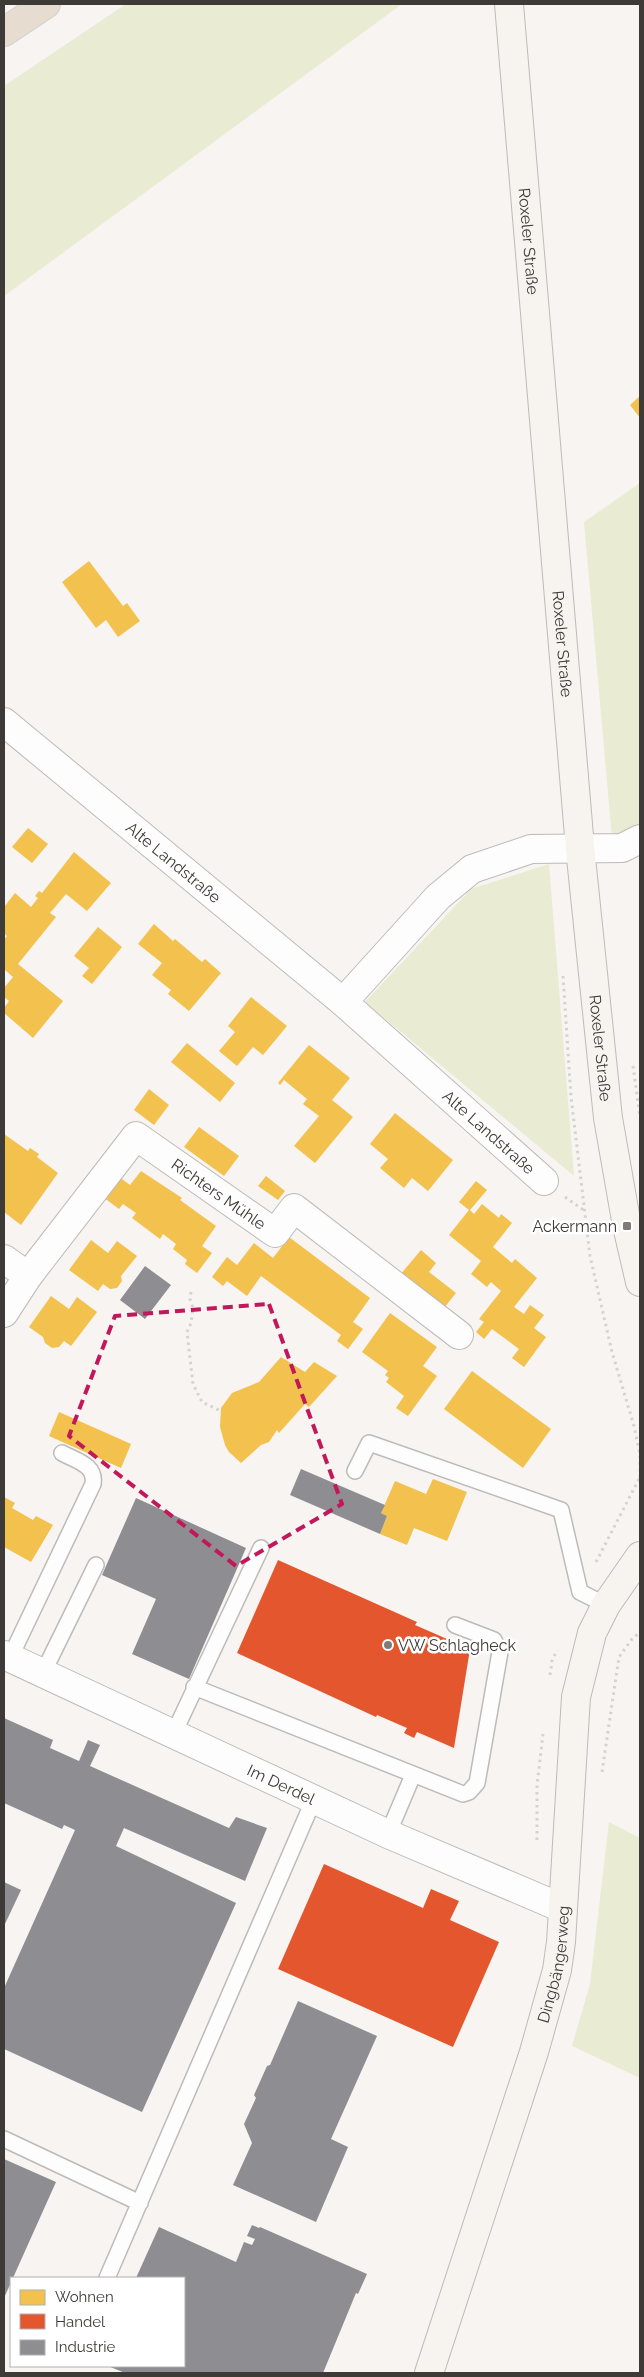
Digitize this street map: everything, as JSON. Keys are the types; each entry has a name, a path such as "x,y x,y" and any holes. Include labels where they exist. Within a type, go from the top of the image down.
{"highway":[{"path":"4,32 46,4"}],"main road":[{"name":"Roxeler Straße","path":"509,4 580,848 608,1118 627,1226 640,1282"},
{"name":"Dingbängerweg","path":"429,2373 534,2052 556,1970 576,1697 592,1633 606,1605 640,1556"}],"street":[{"name":"Alte Landstraße","path":"4,722 343,1002 544,1181"},
{"path":"343,1002 438,897 472,869 531,849 622,848 640,839"},
{"name":"Richters Mühle","path":"4,1313 28,1276 136,1136 275,1233 294,1208 459,1335"},
{"path":"4,1259 28,1276"},
{"name":"Im Derdel","path":"7,1657 388,1834 562,1908"}],"lane":[{"path":"355,1471 369,1443 561,1510 580,1592 606,1605"},
{"path":"7,1657 93,1484 94,1475 90,1468 62,1453"},
{"path":"173,1735 261,1548"},
{"path":"43,1673 96,1565"},
{"path":"194,1687 462,1794 469,1792 477,1783 500,1652 494,1640 455,1625"},
{"path":"388,1834 413,1775"},
{"path":"107,2277 314,1799"},
{"path":"4,2138 140,2203"}],"path":[{"path":"192,1292 190,1299 193,1308 191,1323 187,1332 193,1384 202,1402 221,1412"}],"highlighted area":[{"path":"269,1304 342,1504 236,1566 69,1436 115,1316"}],"green space":[{"path":"126,4 402,4 4,296 4,86"},
{"path":"640,483 640,825 613,849 584,522"},
{"path":"549,864 574,1176 365,1002 471,889"},
{"path":"609,1822 640,1838 640,2078 572,2046 590,1984"}],"building: Wohnen":[{"path":"640,396 640,418 630,405"},
{"path":"89,561 123,606 127,603 140,621 118,637 106,620 96,628 62,582"},
{"path":"28,828 48,844 32,863 12,847"},
{"path":"74,852 111,883 87,911 66,894 50,913 56,917 18,964 63,1001 33,1038 4,1013 4,1008 9,1001 4,997 4,988 13,977 4,969 4,940 7,936 4,933 4,907 15,893 31,907 38,898 35,896 39,891 42,893"},
{"path":"154,924 173,941 175,939 202,962 205,959 221,973 189,1011 168,994 171,990 152,975 162,963 138,944"},
{"path":"98,927 122,947 92,984 82,976 89,968 74,956"},
{"path":"251,997 287,1026 263,1055 253,1047 237,1066 219,1051 235,1032 228,1026"},
{"path":"187,1043 235,1083 220,1102 171,1062"},
{"path":"309,1045 350,1078 332,1100 353,1117 315,1163 294,1146 319,1116 303,1104 307,1099 284,1080 280,1085 278,1083"},
{"path":"149,1089 169,1105 154,1125 134,1110"},
{"path":"395,1113 453,1160 428,1191 412,1178 404,1188 380,1168 388,1159 370,1144"},
{"path":"199,1127 239,1156 224,1176 184,1147"},
{"path":"4,1134 28,1151 30,1148 39,1154 37,1157 58,1173 21,1225 4,1212"},
{"path":"141,1171 182,1198 180,1200 216,1226 202,1246 212,1253 197,1273 185,1264 187,1260 173,1249 176,1244 163,1234 160,1239 132,1218 136,1213 123,1204 119,1209 99,1194 114,1173 130,1185"},
{"path":"266,1176 285,1191 278,1200 258,1186"},
{"path":"476,1181 487,1190 470,1210 474,1214 482,1204 499,1218 501,1214 512,1223 493,1247 512,1263 515,1259 537,1278 514,1307 524,1314 530,1305 544,1315 534,1328 546,1337 524,1367 512,1358 519,1349 492,1329 484,1339 476,1332 484,1322 479,1319 501,1291 491,1282 487,1287 471,1274 481,1261 449,1235 469,1210 459,1202"},
{"path":"289,1237 370,1298 353,1322 363,1329 348,1349 337,1341 341,1335 261,1276 247,1296 227,1281 223,1286 212,1277 227,1257 237,1265 254,1243 273,1258"},
{"path":"91,1240 108,1253 117,1241 137,1256 121,1276 122,1281 117,1288 110,1289 103,1284 98,1291 69,1270"},
{"path":"421,1250 436,1263 429,1272 456,1293 444,1308 400,1275"},
{"path":"51,1296 69,1309 77,1297 97,1312 71,1346 64,1341 59,1347 52,1348 45,1343 43,1337 29,1327"},
{"path":"390,1313 437,1347 423,1366 437,1376 408,1416 396,1408 404,1396 386,1382 389,1378 385,1375 388,1371 362,1352"},
{"path":"281,1357 305,1372 314,1362 337,1376 309,1407 305,1404 279,1433 277,1430 269,1442 261,1445 241,1463 229,1452 225,1445 220,1427 221,1408 232,1393 259,1382"},
{"path":"472,1371 551,1429 523,1468 444,1409"},
{"path":"59,1412 131,1444 121,1468 49,1436"},
{"path":"433,1479 467,1492 447,1541 414,1528 407,1545 380,1534 387,1516 381,1513 395,1481 426,1494"},
{"path":"4,1497 15,1503 12,1508 33,1520 36,1516 53,1525 31,1562 4,1547"}],"building: Handel":[{"path":"278,1560 417,1622 415,1625 470,1649 454,1748 417,1732 414,1738 404,1733 407,1728 377,1715 376,1717 237,1653"},
{"path":"324,1864 423,1908 431,1889 459,1901 450,1920 499,1942 453,2047 278,1969"}],"building: Industrie":[{"path":"145,1266 171,1285 145,1319 120,1300"},
{"path":"301,1469 385,1505 381,1513 387,1516 380,1534 290,1495"},
{"path":"136,1498 246,1548 189,1679 132,1654 156,1599 102,1575"},
{"path":"4,1718 53,1740 50,1748 79,1761 88,1740 100,1745 90,1766 229,1828 236,1817 267,1828 245,1881 124,1828 116,1846 236,1903 142,2112 4,2049 4,1988 75,1830 64,1825 62,1829 4,1803"},
{"path":"4,1882 21,1890 4,1926"},
{"path":"298,2001 377,2036 331,2139 348,2147 316,2222 233,2185 252,2143 244,2124 256,2098 254,2095 267,2066 270,2065"},
{"path":"4,2159 56,2182 13,2277 10,2277 10,2285 4,2298"},
{"path":"252,2225 260,2227 367,2274 358,2294 356,2293 323,2373 125,2373 110,2367 185,2367 185,2277 136,2277 159,2227 236,2262 244,2242 252,2245 255,2239 247,2236"}],"place":[{"name":"Ackermann","path":"627,1226"},
{"name":"VW Schlagheck","path":"388,1645"}]}
